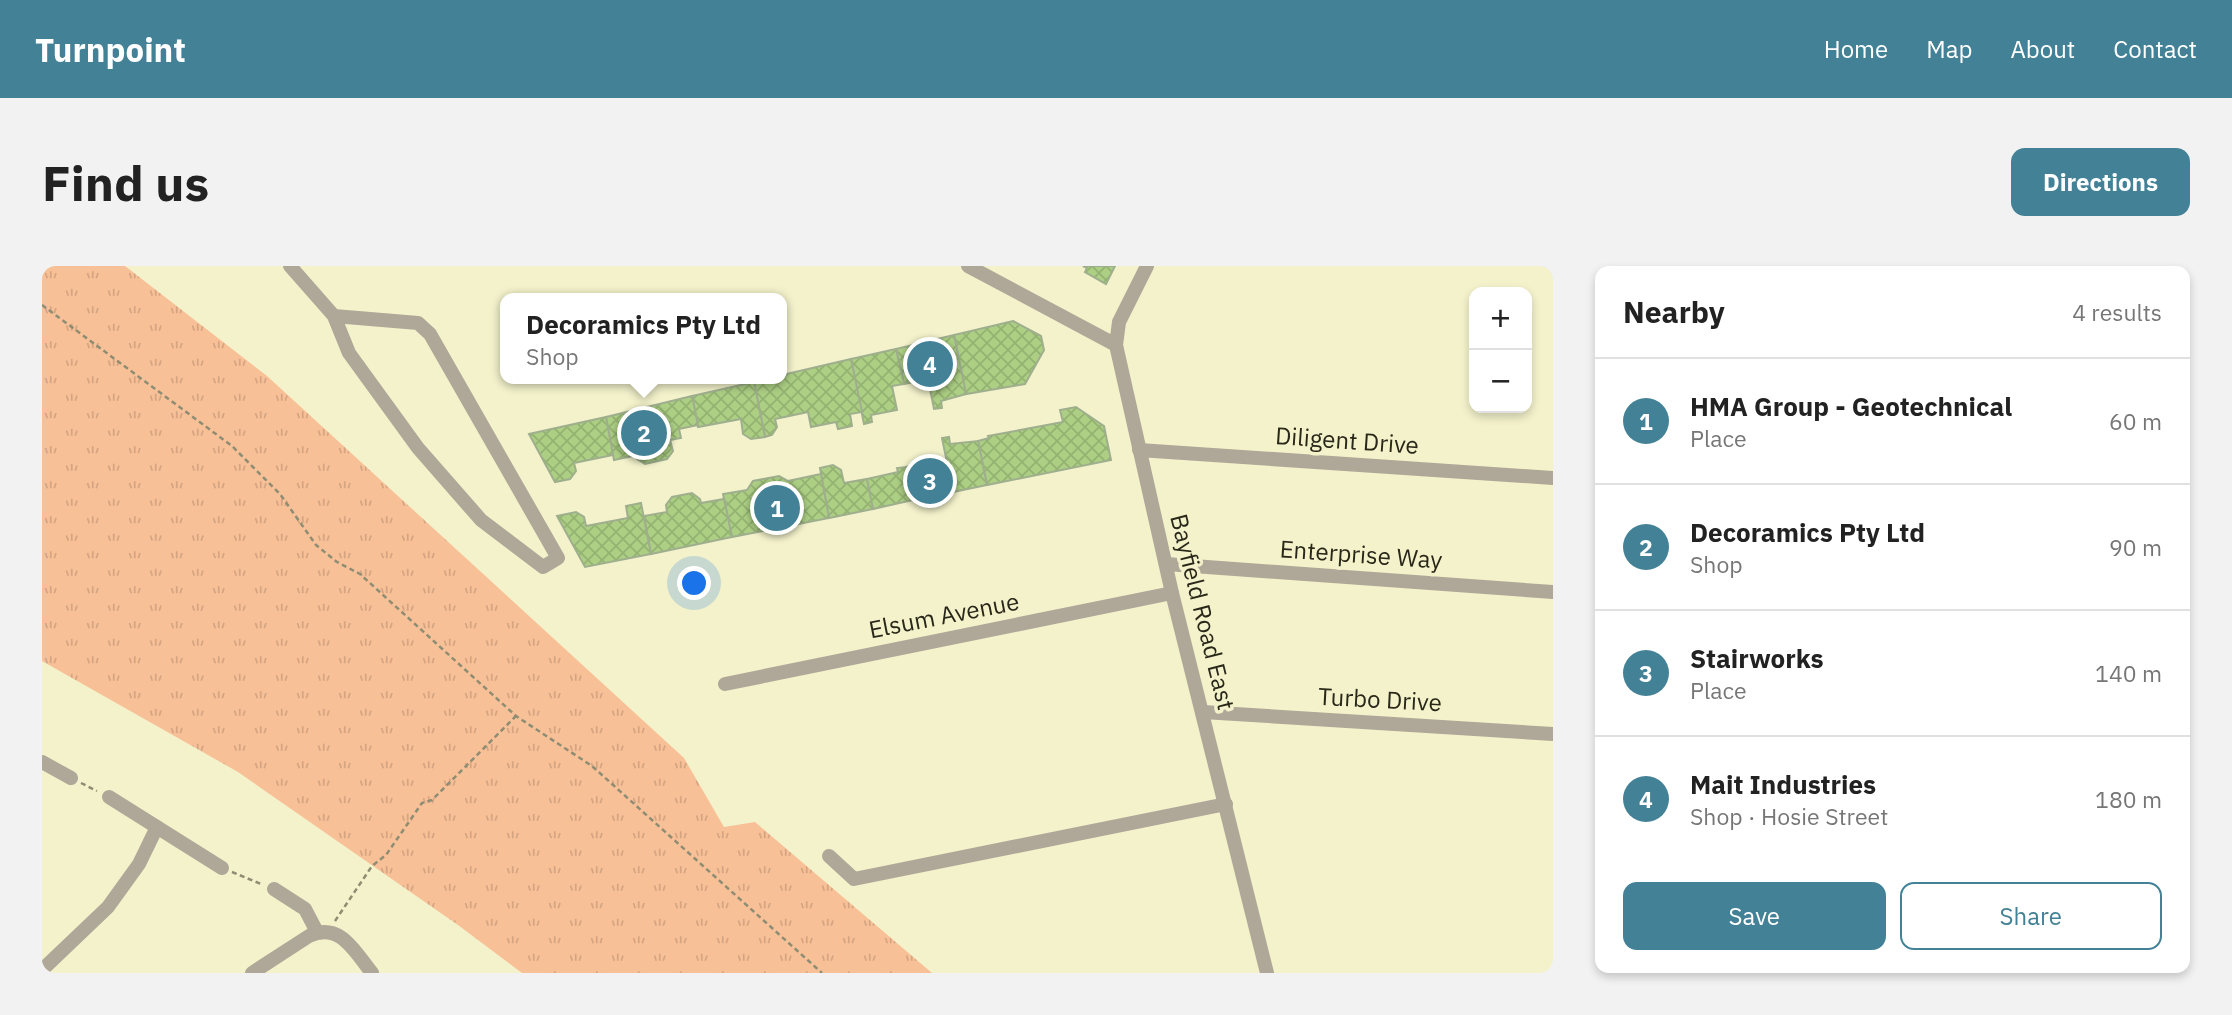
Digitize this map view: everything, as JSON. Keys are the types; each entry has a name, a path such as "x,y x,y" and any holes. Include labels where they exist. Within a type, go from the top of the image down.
{"street":[{"path":"290,266 334,316 349,353 418,448 481,520 542,567 558,558 430,334 418,323 334,316"},
{"path":"968,266 1116,345"},
{"name":"Bayfield Road East","path":"1147,266 1119,322 1116,345 1172,593 1267,973"},
{"name":"Diligent Drive","path":"1139,450 1553,478"},
{"name":"Enterprise Way","path":"1166,564 1553,592"},
{"name":"Elsum Avenue","path":"725,684 1172,593"},
{"name":"Turbo Drive","path":"1203,712 1553,734"},
{"path":"42,762 71,778"},
{"path":"109,797 222,868"},
{"path":"829,856 854,879 1226,804"},
{"path":"42,970 108,907 139,864 157,827"},
{"path":"274,889 305,909 322,932"},
{"path":"252,973 322,932 339,935 349,943 372,973"}],"path":[{"path":"42,305 232,446 280,494 316,545 337,562 360,575 516,716 592,766 822,973"},
{"path":"322,932 372,866 387,855 422,803 432,800 516,716"},
{"path":"71,778 109,797"},
{"path":"222,868 274,889"}],"green space":[{"path":"42,266 125,266 267,376 684,758 724,827 755,822 932,973 522,973 458,925 238,772 42,661"}],"building":[{"path":"1083,266 1115,266 1106,284 1085,272 1087,268"},
{"path":"1013,321 1041,336 1044,350 1025,384 966,394 954,335"},
{"path":"954,335 966,394 941,401 942,408 934,409 928,379 904,384 896,349"},
{"path":"896,349 904,384 892,386 897,410 871,415 872,422 864,424 851,359"},
{"path":"851,359 862,412 850,414 852,426 838,429 836,422 811,427 808,412 775,419 777,427 772,435 765,437 754,384 787,384 787,374"},
{"path":"754,384 765,437 751,439 743,434 741,419 698,427 692,396"},
{"path":"692,396 698,425 679,429 681,438 670,440 673,451 667,459 645,464 637,459 637,455 614,460 606,417"},
{"path":"1076,407 1104,426 1111,460 987,485 978,441 989,438 988,436 1063,422 1060,410"},
{"path":"606,417 613,455 574,463 576,471 570,479 555,482 529,434"},
{"path":"949,437 950,444 978,441 987,485 953,492 942,438"},
{"path":"947,463 953,492 913,500 906,467 915,464 916,469"},
{"path":"833,465 841,470 844,483 867,479 873,509 829,518 820,468"},
{"path":"906,467 913,500 873,509 867,479 898,472 897,468"},
{"path":"821,474 829,518 732,537 723,494 747,490 753,481 779,476 788,481"},
{"path":"692,493 701,503 724,499 732,537 651,554 644,516 667,512 666,505 672,497"},
{"path":"641,503 651,554 585,567 557,516 576,512 584,517 586,526 628,518 626,506"}],"place":[{"name":"Mait Industries","path":"930,364"},
{"name":"Decoramics Pty Ltd","path":"644,433"},
{"name":"Stairworks","path":"930,481"},
{"name":"HMA Group - Geotechnical","path":"777,508"}]}
